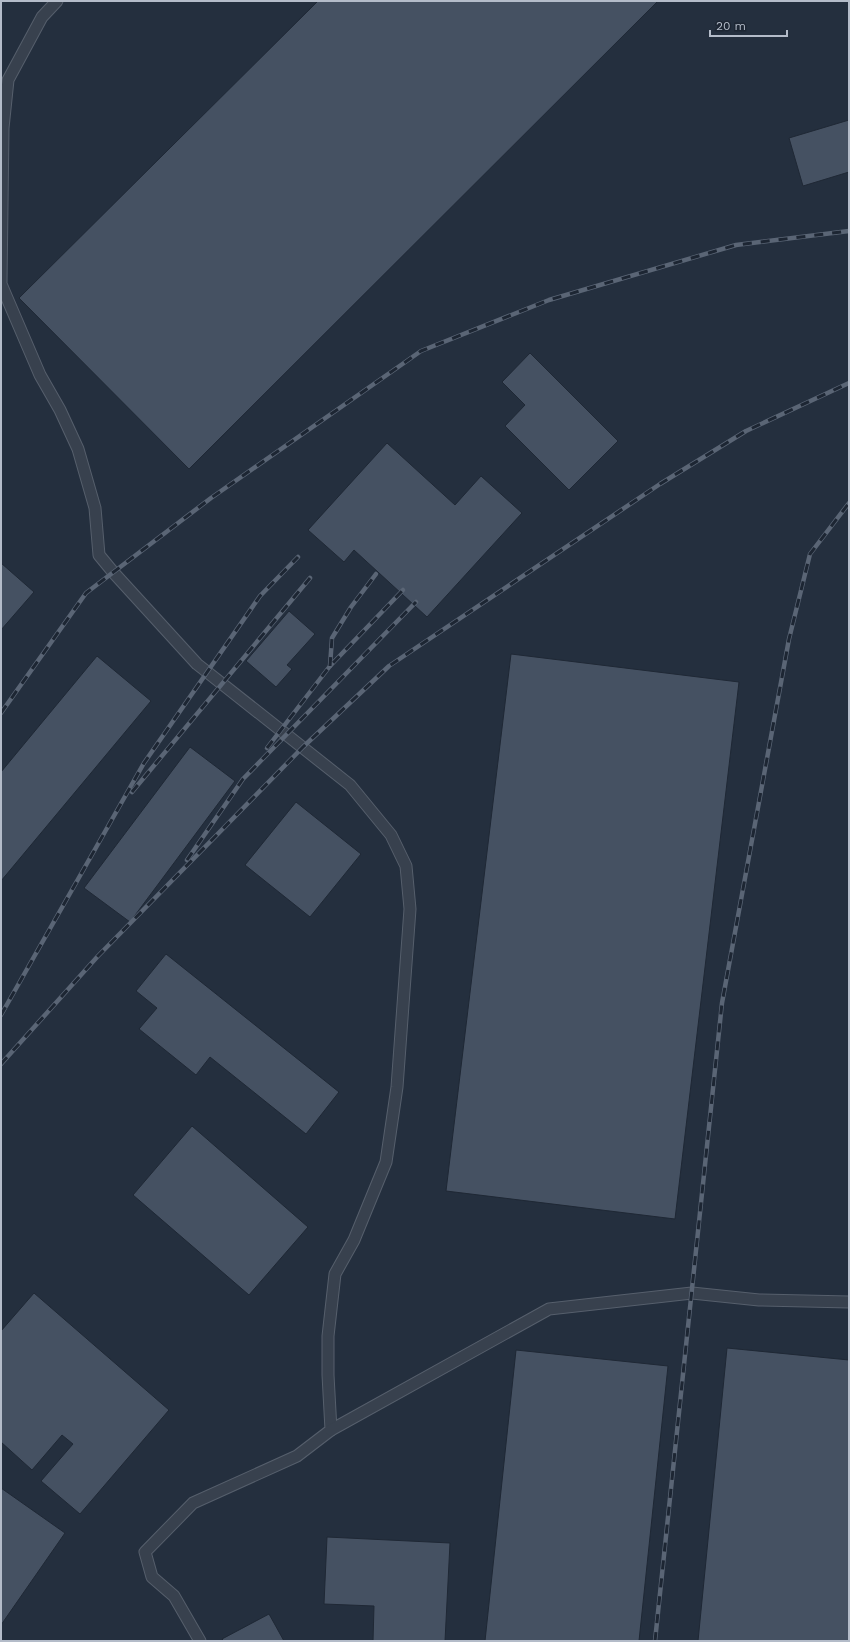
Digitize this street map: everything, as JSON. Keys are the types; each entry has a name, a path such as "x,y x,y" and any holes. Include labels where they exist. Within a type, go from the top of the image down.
{"lane":[{"path":"57,1 42,17 8,80 3,128 1,284 40,375 60,410 78,449 95,508 99,555 197,664 350,785 391,835 406,866 410,909 397,1087 386,1162 354,1240 335,1274 331,1296 328,1336 328,1375 331,1430"},
{"path":"200,1641 174,1596 152,1577 145,1552 193,1503 297,1456 331,1430 549,1309 692,1293 759,1300 849,1302"}],"building":[{"path":"318,1 658,1 189,469 19,298"},
{"path":"849,120 849,172 803,186 789,138"},
{"path":"530,353 618,441 569,490 505,426 525,405 502,382"},
{"path":"387,443 455,505 481,476 522,513 427,617 354,550 344,562 308,530"},
{"path":"1,563 34,592 1,630"},
{"path":"289,611 315,634 287,665 292,669 276,687 246,661"},
{"path":"511,654 739,682 675,1219 446,1191"},
{"path":"97,656 151,701 1,881 1,772"},
{"path":"190,747 235,781 130,922 84,888"},
{"path":"296,802 361,854 310,917 245,865"},
{"path":"166,954 339,1092 306,1134 210,1057 196,1075 139,1029 157,1008 136,991"},
{"path":"192,1126 308,1227 249,1295 133,1195"},
{"path":"34,1293 169,1410 80,1514 41,1481 73,1444 62,1435 32,1470 1,1442 1,1331"},
{"path":"727,1348 849,1360 849,1641 698,1641"},
{"path":"516,1350 668,1366 639,1641 485,1641"},
{"path":"1,1488 65,1533 1,1625"},
{"path":"327,1537 450,1543 445,1641 373,1641 374,1606 324,1604"},
{"path":"269,1614 284,1641 224,1641 222,1639"}],"railway":[{"path":"1,713 86,593 211,498 421,351 549,300 736,245 849,231"},
{"path":"1,1064 98,956 303,747 389,666 660,484 746,431 849,383"},
{"path":"655,1641 722,1003 789,639 810,554 849,503"},
{"path":"1,1015 144,763 260,596 298,557"},
{"path":"330,666 332,638 351,607 376,574"},
{"path":"132,792 310,578"},
{"path":"267,748 330,666 403,590"},
{"path":"187,860 243,779 416,602"}]}
